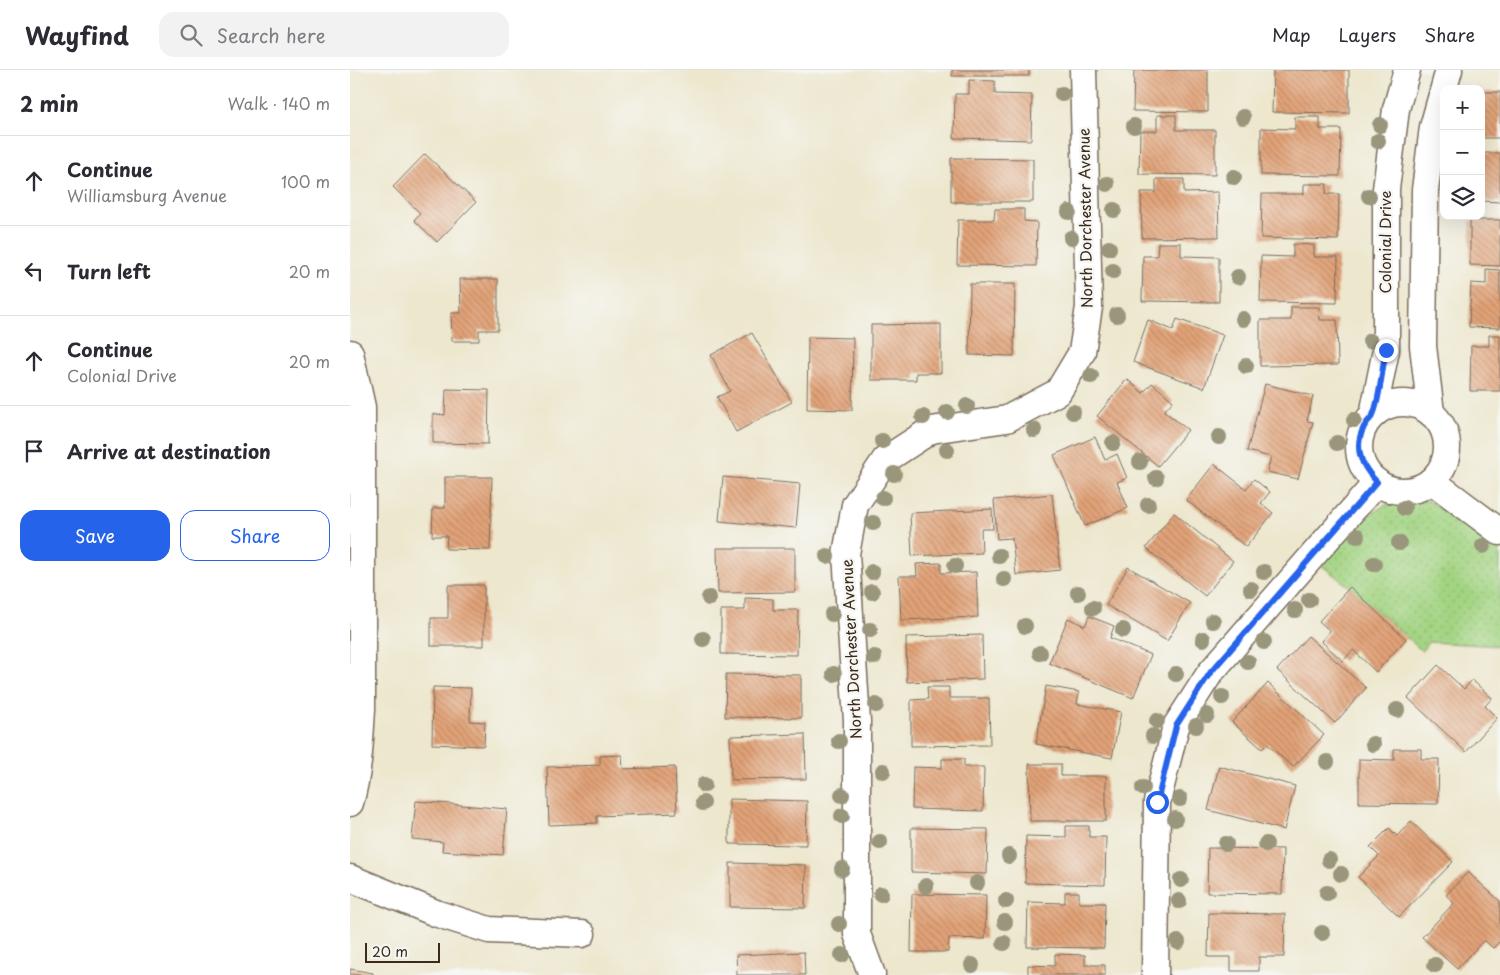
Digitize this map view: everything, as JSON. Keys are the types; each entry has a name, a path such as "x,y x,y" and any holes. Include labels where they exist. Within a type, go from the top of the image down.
{"street":[{"name":"North Dorchester Avenue","path":"872,975 858,934 857,720 846,554 855,505 885,460 931,430 1007,419 1058,392 1082,352 1089,307 1083,70"},
{"name":"Colonial Drive","path":"1373,415 1386,350 1386,189 1396,109 1407,70"},
{"path":"1431,413 1423,346 1425,190 1433,127 1449,70"},
{"path":"350,353 362,407 356,490 361,718 356,784 350,803"},
{"path":"1401,403 1418,405 1431,413 1441,425 1447,439 1447,454 1442,469 1432,481 1421,487 1406,491 1391,490 1377,482 1366,471 1360,457 1359,442 1364,427 1373,415 1386,407 1401,403"},
{"path":"1432,481 1500,532"},
{"path":"1155,975 1157,802 1176,726 1210,673 1377,482"},
{"path":"350,878 438,914 489,930 582,934"}],"green space":[{"path":"1411,499 1429,501 1500,549 1500,646 1428,642 1422,651 1350,587 1322,566 1364,518 1387,504"}],"building":[{"path":"952,70 1029,70 1029,76 952,76"},
{"path":"1134,70 1208,70 1208,112 1133,111"},
{"path":"1273,70 1349,70 1349,113 1272,112"},
{"path":"969,80 995,81 995,94 1032,95 1031,140 954,138 955,94 969,94"},
{"path":"1485,92 1500,92 1500,138 1485,138"},
{"path":"1157,115 1176,115 1176,130 1215,130 1215,175 1139,174 1140,131 1157,131"},
{"path":"1295,117 1320,117 1320,129 1341,129 1340,176 1261,175 1261,128 1295,129"},
{"path":"1485,153 1500,153 1500,202 1485,201"},
{"path":"425,154 476,202 437,242 414,220 420,213 393,187"},
{"path":"951,158 1033,159 1033,202 951,202"},
{"path":"1156,179 1184,179 1184,193 1218,192 1219,237 1142,238 1141,192 1156,192"},
{"path":"1304,184 1327,184 1326,194 1339,194 1338,240 1261,238 1262,194 1304,194"},
{"path":"995,209 1024,209 1024,221 1037,222 1036,266 957,265 958,220 994,220"},
{"path":"1470,220 1500,220 1500,266 1470,265"},
{"path":"1158,243 1181,243 1181,256 1219,257 1219,302 1142,301 1143,256 1157,256"},
{"path":"1293,244 1314,245 1314,257 1338,257 1337,303 1260,302 1261,256 1293,257"},
{"path":"1486,269 1500,270 1500,328 1469,327 1471,283 1486,284"},
{"path":"460,279 498,279 498,330 479,330 479,341 452,341 451,313 461,313"},
{"path":"970,284 1015,284 1014,356 969,355"},
{"path":"1291,307 1319,307 1320,320 1337,320 1338,365 1260,366 1260,320 1291,320"},
{"path":"1177,319 1223,335 1204,388 1133,362 1148,320 1173,330"},
{"path":"941,324 941,373 916,373 916,380 871,380 871,325"},
{"path":"752,333 792,402 736,432 717,397 730,391 711,355"},
{"path":"1489,335 1500,335 1500,391 1470,391 1471,346 1489,346"},
{"path":"808,337 853,338 852,410 807,409"},
{"path":"1127,379 1143,393 1152,383 1173,401 1164,411 1188,430 1158,466 1097,416"},
{"path":"1265,384 1313,396 1307,421 1313,422 1298,479 1267,472 1271,457 1247,451"},
{"path":"446,389 489,390 488,444 433,443 433,414 445,415"},
{"path":"1095,437 1105,460 1117,454 1127,478 1117,482 1128,508 1085,526 1054,455"},
{"path":"1214,464 1246,489 1254,479 1270,492 1261,503 1273,513 1246,547 1186,500"},
{"path":"445,477 492,477 490,550 446,549 447,536 432,536 433,508 445,508"},
{"path":"723,477 800,484 796,528 719,521"},
{"path":"1052,494 1060,570 1016,575 1012,538 997,539 994,500"},
{"path":"992,509 993,529 981,529 982,553 912,556 910,513"},
{"path":"1174,513 1233,561 1205,596 1146,548"},
{"path":"717,548 795,548 795,592 718,593"},
{"path":"941,563 941,573 976,572 978,617 901,620 899,576 917,576 916,564"},
{"path":"1128,567 1190,603 1167,641 1106,605"},
{"path":"448,585 484,585 484,646 431,646 431,618 448,618"},
{"path":"1350,587 1406,639 1376,672 1353,650 1343,661 1321,641 1330,631 1319,621"},
{"path":"745,598 773,599 773,610 798,610 797,655 721,654 721,610 745,610"},
{"path":"1089,616 1114,626 1110,638 1151,655 1133,698 1049,663 1068,618 1085,626"},
{"path":"982,635 983,679 907,682 906,637"},
{"path":"1308,636 1366,688 1335,723 1277,670"},
{"path":"1438,665 1464,689 1472,680 1492,698 1485,706 1497,718 1466,752 1408,698"},
{"path":"726,674 801,675 801,718 725,717"},
{"path":"1268,683 1324,735 1293,767 1267,744 1262,749 1232,722"},
{"path":"1046,686 1079,692 1077,704 1121,712 1112,758 1036,744"},
{"path":"433,687 471,688 470,721 485,722 484,746 432,744"},
{"path":"927,687 949,687 949,698 989,698 990,745 911,746 911,700 928,699"},
{"path":"805,734 806,779 731,780 730,736"},
{"path":"1394,749 1421,749 1421,759 1439,759 1438,804 1359,803 1359,759 1394,760"},
{"path":"622,755 623,769 675,767 677,813 597,816 597,823 549,825 547,767 600,765 600,756"},
{"path":"942,759 964,759 964,767 984,767 983,811 912,809 913,767 942,768"},
{"path":"1029,764 1061,764 1061,776 1106,776 1106,821 1030,821"},
{"path":"1219,766 1295,786 1284,830 1208,810"},
{"path":"729,799 807,801 806,845 729,844"},
{"path":"416,801 507,809 503,855 442,851 443,842 412,839"},
{"path":"1411,821 1453,862 1399,917 1358,877 1379,856 1370,847 1389,828 1397,836"},
{"path":"1066,826 1089,826 1089,837 1106,837 1105,885 1025,883 1026,836 1066,837"},
{"path":"911,828 988,829 987,874 911,872"},
{"path":"1208,848 1283,849 1282,894 1207,893"},
{"path":"730,863 806,865 805,908 730,907"},
{"path":"1468,872 1500,901 1500,941 1493,948 1484,940 1457,969 1422,937 1454,903 1446,895"},
{"path":"1065,892 1079,892 1079,903 1105,903 1104,948 1027,947 1028,902 1065,903"},
{"path":"912,894 986,895 985,939 949,938 948,952 911,952"},
{"path":"1209,913 1285,914 1284,957 1259,957 1259,971 1231,971 1231,957 1208,957"},
{"path":"804,952 805,975 737,975 736,955"},
{"path":"1055,954 1085,955 1085,965 1105,965 1105,975 1028,975 1028,965 1055,966"},
{"path":"350,969 373,973 373,975 350,975"}],"route":[{"path":"1157,802 1176,726 1210,673 1377,482 1366,471 1360,457 1359,442 1364,427 1373,415 1386,350"}]}
